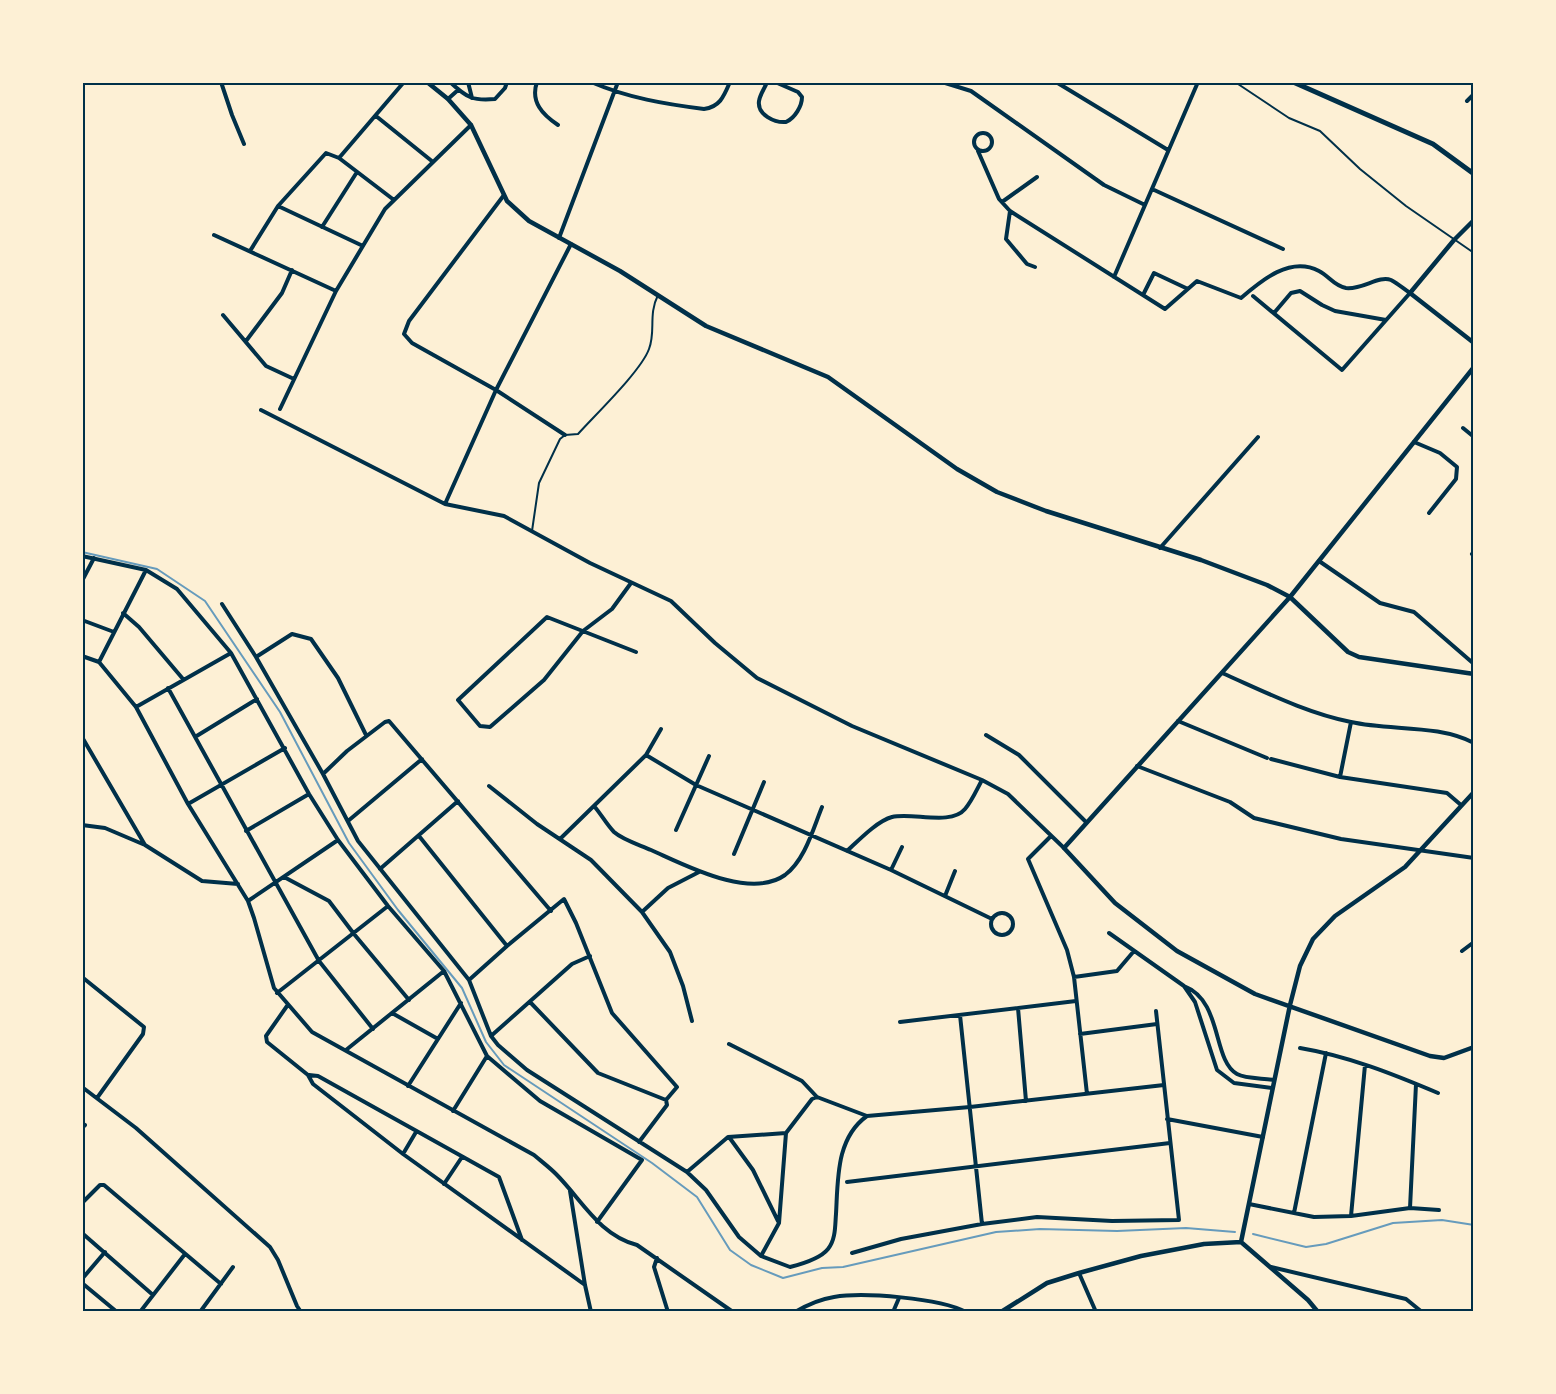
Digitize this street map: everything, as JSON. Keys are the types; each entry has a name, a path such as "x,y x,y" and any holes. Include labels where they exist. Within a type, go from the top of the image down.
{"main road":[{"path":"1293,82 1433,144 1473,174"}],"street":[{"path":"221,82 244,144"},
{"path":"339,158 404,82"},
{"path":"428,82 448,99 471,125 507,201 529,221 620,271 706,326 828,377 957,469 997,492 1046,511 1267,585 1290,597 1348,652 1359,657 1472,673"},
{"path":"450,82 458,90 479,100 495,99 505,88 507,82"},
{"path":"468,82 472,98"},
{"path":"537,82 534,91 536,101 548,118 558,125"},
{"path":"591,82 640,100 704,109 713,108 720,102 730,82"},
{"path":"560,238 618,82"},
{"path":"767,82 759,100 760,109 773,120 786,122 793,117 802,103 802,97 798,92 775,82"},
{"path":"942,82 971,91 1104,185 1145,205"},
{"path":"1056,82 1168,150"},
{"path":"1114,277 1198,82"},
{"path":"448,99 458,90"},
{"path":"1467,101 1473,94"},
{"path":"376,116 433,162"},
{"path":"280,409 336,291 385,209 471,125"},
{"path":"978,151 984,152 991,146 992,140 986,134 980,134 974,140 974,146 999,199 1010,210 1165,309 1197,281 1241,298 1259,282 1286,267 1305,266 1320,271 1335,284 1347,288 1364,287 1378,279 1389,279 1473,343"},
{"path":"250,252 278,206 324,155 329,153 357,171 394,200"},
{"path":"322,227 357,171"},
{"path":"1002,202 1037,177"},
{"path":"1152,189 1283,249"},
{"path":"504,195 409,321 404,334 412,343 496,390 565,435"},
{"path":"278,206 363,246"},
{"path":"1010,210 1006,239 1027,264 1035,267"},
{"path":"1253,296 1342,370 1473,220"},
{"path":"214,235 336,291"},
{"path":"445,504 496,390 571,244"},
{"path":"246,341 282,293 292,270"},
{"path":"1143,295 1154,273 1188,289"},
{"path":"1274,313 1291,293 1300,291 1335,311 1386,320"},
{"path":"223,315 266,366 294,379"},
{"path":"1064,848 1290,597 1473,367"},
{"path":"261,410 445,504 504,516 590,563 672,601 715,643 758,678 852,726 982,780 1008,794 1064,848 1115,903 1177,951 1255,994 1430,1056 1444,1058 1473,1047"},
{"path":"1463,428 1473,436"},
{"path":"1161,548 1258,437"},
{"path":"1414,442 1440,453 1456,467 1456,479 1429,513"},
{"path":"82,556 146,570 177,589 231,653 309,794 338,840 388,906 444,971 487,1056 540,1101 642,1160 597,1222"},
{"path":"82,581 94,558"},
{"path":"1319,561 1380,603 1414,612 1473,664"},
{"path":"99,662 146,570"},
{"path":"631,583 612,609 583,631 544,680 490,726 480,726 458,700 547,617 583,631 636,652"},
{"path":"222,604 256,657 323,774 358,841 470,980 492,1035 508,1056 526,1070 687,1172 706,1190 739,1238 761,1256 790,1267 828,1250 834,1238 838,1176 843,1145 858,1123 867,1116"},
{"path":"123,613 140,627 183,679"},
{"path":"82,620 114,632"},
{"path":"256,657 292,634 311,639 338,678 366,735"},
{"path":"136,707 231,653"},
{"path":"82,656 99,662 136,707 188,804 248,901 274,988 287,1006 312,1032 534,1155 556,1173 597,1222 621,1241 637,1245 733,1311"},
{"path":"1221,673 1307,709 1351,722 1456,735 1473,743"},
{"path":"168,688 319,961 373,1029"},
{"path":"195,737 257,699"},
{"path":"323,774 366,735 389,721 551,911"},
{"path":"1178,721 1269,759 1341,777 1447,793 1461,805"},
{"path":"1341,777 1351,722"},
{"path":"560,839 646,755 661,729"},
{"path":"986,735 1019,754 1086,822"},
{"path":"82,737 145,844"},
{"path":"188,804 285,747"},
{"path":"646,755 696,785 891,870 992,919"},
{"path":"676,830 709,756"},
{"path":"348,821 422,759"},
{"path":"1137,766 1230,802 1254,818 1341,839 1473,858"},
{"path":"847,851 868,832 893,817 938,818 960,814 982,780"},
{"path":"734,854 764,783"},
{"path":"489,786 537,824 591,860 642,912 670,952 683,986 692,1021"},
{"path":"1241,1242 1290,1005 1300,966 1313,939 1335,916 1405,867 1473,792"},
{"path":"246,831 309,794"},
{"path":"380,869 458,801"},
{"path":"594,806 615,833 699,872 738,882 758,884 773,881 785,875 797,863 822,807"},
{"path":"82,825 105,828 145,844 201,881 238,884"},
{"path":"419,836 507,946"},
{"path":"1051,836 1028,859 1067,950 1074,977 1087,1094"},
{"path":"248,901 338,840"},
{"path":"891,870 902,847"},
{"path":"945,896 955,871"},
{"path":"642,912 668,888 699,872"},
{"path":"284,877 329,900 409,1000"},
{"path":"470,980 564,899 590,956 612,1013 677,1087 666,1100 667,1105 639,1142"},
{"path":"277,993 388,906"},
{"path":"998,914 1008,915 1012,921 1012,928 1007,933 997,934 992,929 992,919 998,914"},
{"path":"1109,933 1184,986 1194,990 1205,1001 1228,1065 1237,1074 1274,1080"},
{"path":"1462,951 1473,942"},
{"path":"1074,977 1118,971 1134,951"},
{"path":"492,1035 572,964 590,956"},
{"path":"346,1050 444,971"},
{"path":"82,977 144,1027 143,1034 97,1098"},
{"path":"1184,986 1197,1008 1217,1070 1234,1083 1272,1088"},
{"path":"900,1022 1076,1001"},
{"path":"530,1002 598,1073 666,1100"},
{"path":"408,1086 462,1003"},
{"path":"287,1006 266,1038 267,1042 308,1075 313,1084 403,1154 585,1285"},
{"path":"1018,1008 1026,1101"},
{"path":"852,1253 901,1239 982,1224 1037,1217 1112,1221 1179,1220 1156,1011"},
{"path":"392,1013 438,1039"},
{"path":"960,1015 982,1224"},
{"path":"1080,1034 1157,1024"},
{"path":"729,1044 802,1082 818,1097 867,1116 1164,1085"},
{"path":"1300,1048 1365,1065 1438,1093"},
{"path":"1294,1213 1326,1053"},
{"path":"453,1111 487,1056"},
{"path":"1351,1216 1365,1065"},
{"path":"308,1075 318,1076 499,1178 522,1240"},
{"path":"1410,1208 1416,1084"},
{"path":"82,1087 136,1128 270,1247 279,1260 301,1311"},
{"path":"761,1256 778,1223 786,1134 812,1099 818,1097"},
{"path":"1167,1119 1264,1137"},
{"path":"82,1124 85,1125 82,1128"},
{"path":"403,1154 416,1132"},
{"path":"687,1172 728,1137 786,1134"},
{"path":"728,1137 753,1170 778,1223"},
{"path":"847,1182 1170,1143"},
{"path":"444,1184 462,1157"},
{"path":"82,1203 100,1185 104,1185 221,1284"},
{"path":"570,1190 591,1311"},
{"path":"1249,1204 1314,1217 1351,1216 1410,1208 1439,1210"},
{"path":"82,1233 153,1295"},
{"path":"1000,1311 1047,1283 1079,1273 1141,1256 1204,1244 1241,1242 1318,1311"},
{"path":"105,1252 82,1281 117,1311"},
{"path":"140,1311 185,1254"},
{"path":"657,1258 654,1266 668,1311"},
{"path":"1271,1267 1406,1299 1420,1311"},
{"path":"200,1311 233,1268"},
{"path":"1079,1273 1096,1311"},
{"path":"795,1311 836,1296 942,1302 966,1311"},
{"path":"893,1311 898,1298"}],"lane":[{"path":"1234,82 1289,118 1320,131 1360,170 1473,253"},
{"path":"532,531 539,483 560,439 565,435 578,434 643,362 650,347 652,306 658,295"}],"waterway":[{"path":"82,552 157,569 205,601 280,712 349,843 398,910 462,988 486,1042 504,1065 652,1163 697,1197 730,1250 751,1265 783,1278 822,1268 843,1267 996,1232 1040,1229 1117,1231 1186,1228 1235,1232"},
{"path":"1253,1234 1306,1247 1326,1244 1393,1223 1442,1220 1474,1225"}]}
